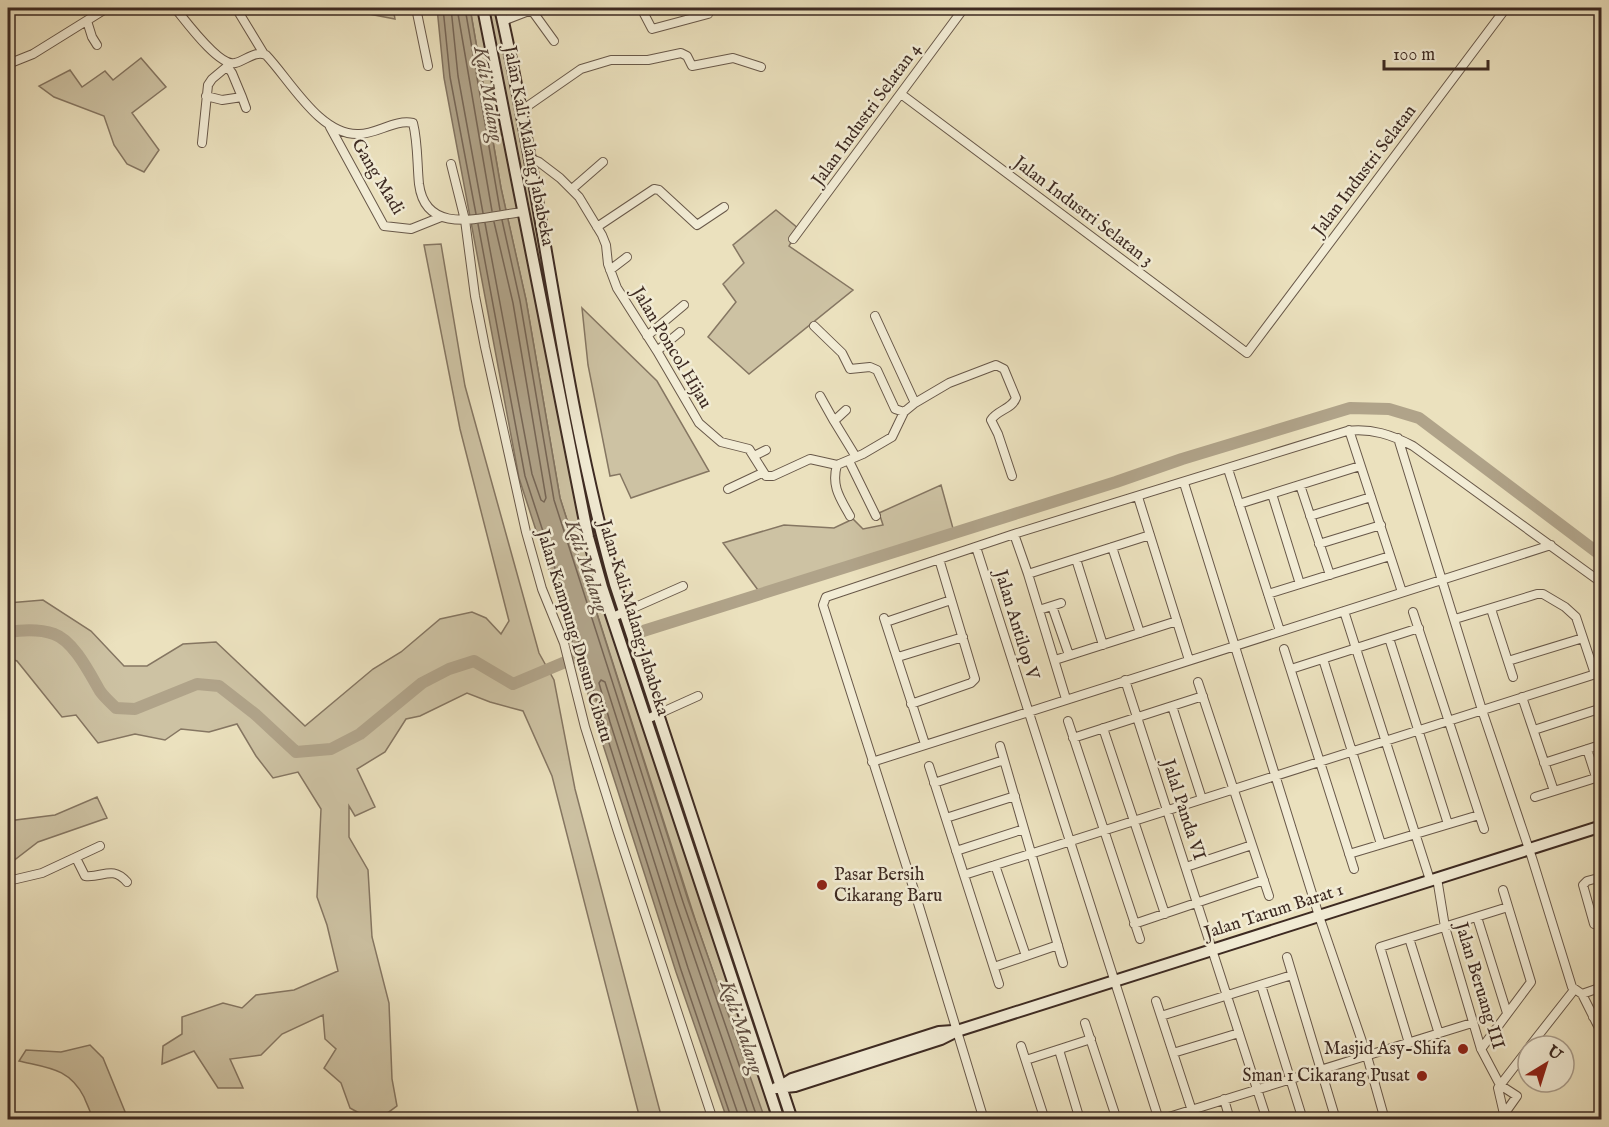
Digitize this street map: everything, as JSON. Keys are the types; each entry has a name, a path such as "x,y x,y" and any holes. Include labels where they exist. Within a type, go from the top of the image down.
{"main road":[{"name":"Jalan Kali Malang Jababeka","path":"483,8 519,212 588,537 779,1119"},
{"name":"Jalan Kali Malang Jababeka","path":"500,8 522,110 568,373 601,533 792,1119"},
{"path":"555,376 568,373"},
{"name":"Jalan Tarum Barat 1","path":"770,1090 792,1079 916,1039 939,1032 957,1031 1602,825"}],"street":[{"path":"8,64 33,54 107,8"},
{"path":"174,8 215,54 229,65 246,108"},
{"path":"236,8 264,54 329,125 346,133 358,134 401,123 413,123 423,200 430,210 441,217 465,220 519,212"},
{"path":"416,8 429,66"},
{"path":"641,8 652,29 708,14"},
{"name":"Jalan Industri Selatan 4","path":"793,239 964,8"},
{"name":"Jalan Industri Selatan","path":"1248,353 1506,8"},
{"path":"503,21 532,12 554,41"},
{"path":"87,21 97,45"},
{"path":"522,110 581,69 621,58 648,60 681,53 687,56 692,66 733,58 761,67"},
{"path":"202,143 206,96 212,79 229,65 264,54"},
{"name":"Jalan Industri Selatan 3","path":"901,94 1248,353"},
{"path":"206,96 222,100 242,98"},
{"name":"Gang Madi","path":"329,125 384,226 411,229 441,217"},
{"name":"Jalan Poncol Hijau","path":"529,158 539,162 572,189 597,227 606,245 610,270 617,288 699,423 722,442 746,447 754,456"},
{"path":"572,189 603,162"},
{"name":"Jalan Kampung Dusun Cibatu","path":"451,164 465,220 483,337 526,532 542,589 564,643 585,727 608,801 713,1119"},
{"path":"597,227 654,189 659,190 697,225 724,207"},
{"path":"610,270 627,258"},
{"path":"647,336 684,305"},
{"path":"875,316 915,403"},
{"path":"813,326 842,353 850,369 870,367 877,370 896,409 904,412"},
{"path":"657,351 680,332"},
{"path":"766,450 754,456 762,473 766,476 773,476 810,459 837,465 885,443 892,437 904,412 915,403 949,384 985,368 998,365 1004,369 1016,398 1013,404 992,418 1012,476"},
{"path":"820,396 853,459 876,516"},
{"path":"834,421 846,410"},
{"path":"1349,430 1402,592"},
{"path":"984,1119 823,602 829,596 1014,534 1349,430 1377,431 1413,446 1602,584"},
{"path":"1398,438 1482,710 1572,987 1578,992 1602,1034"},
{"path":"837,465 834,484 850,516"},
{"path":"1239,504 1360,466"},
{"path":"1228,469 1280,631"},
{"path":"728,489 762,473"},
{"path":"1184,483 1319,915 1367,1056 1385,1119"},
{"path":"1300,485 1330,575"},
{"path":"1272,494 1300,584"},
{"path":"1138,497 1189,660"},
{"path":"1311,516 1371,497"},
{"path":"1320,544 1381,525"},
{"path":"1014,534 1066,699"},
{"path":"1028,574 1150,535"},
{"path":"872,762 1551,545"},
{"name":"Jalan Antilop V","path":"976,547 1159,1119"},
{"path":"1112,547 1140,633"},
{"path":"1268,594 1390,556"},
{"path":"911,704 974,681 976,676 939,559"},
{"path":"1076,559 1104,645"},
{"path":"614,621 682,586"},
{"path":"964,875 1598,673 1573,613 1543,594 1455,619"},
{"path":"925,744 885,620 951,600"},
{"path":"1039,610 1061,603"},
{"path":"1052,606 1069,655"},
{"path":"1491,609 1513,677"},
{"name":"Jalan Beruang III","path":"1344,610 1416,834 1433,879 1472,1023 1481,1049 1500,1085"},
{"path":"1413,612 1484,829"},
{"path":"1055,660 1177,621"},
{"path":"1291,669 1419,628"},
{"path":"898,657 963,637"},
{"path":"1389,638 1449,824"},
{"path":"1508,661 1583,638"},
{"path":"1284,649 1354,868"},
{"path":"1323,659 1381,844"},
{"name":"Jalal Panda VI","path":"1125,680 1267,1119"},
{"path":"1198,682 1269,896"},
{"path":"647,719 698,696"},
{"path":"1073,738 1203,696"},
{"path":"1522,697 1554,791"},
{"path":"1172,706 1202,799"},
{"path":"1534,730 1602,708"},
{"path":"1068,722 1140,939"},
{"path":"1103,728 1165,914"},
{"path":"1545,763 1600,745"},
{"path":"1000,746 1064,963"},
{"path":"1535,797 1599,776 1587,749"},
{"path":"934,783 1004,760"},
{"path":"929,766 999,984"},
{"path":"946,818 1014,796"},
{"path":"1349,854 1479,815"},
{"path":"956,851 1024,829"},
{"path":"1186,867 1252,845"},
{"path":"8,881 42,873 100,846"},
{"path":"76,858 85,876 112,872 119,874 128,882"},
{"path":"995,865 1026,956"},
{"path":"1602,877 1587,881 1583,885 1593,920 1602,912"},
{"path":"1134,924 1264,880"},
{"path":"1481,1049 1531,982 1503,891"},
{"path":"1409,1044 1379,948 1508,907"},
{"path":"1477,917 1507,1013"},
{"path":"1409,938 1439,1034"},
{"path":"994,968 1058,945"},
{"path":"1287,957 1336,1119"},
{"path":"1161,1016 1292,975"},
{"path":"1261,985 1303,1119"},
{"path":"1541,1034 1578,992 1602,987"},
{"path":"1156,1001 1194,1119"},
{"path":"1590,1012 1602,1011"},
{"path":"1085,1023 1117,1119"},
{"path":"1159,1119 1472,1023"},
{"path":"1173,1053 1239,1032"},
{"path":"1026,1060 1090,1039"},
{"path":"1021,1046 1045,1119"},
{"path":"1059,1050 1080,1119"},
{"path":"1500,1085 1513,1092 1516,1099 1503,1112 1497,1092 1500,1085 1516,1064"},
{"path":"1224,1099 1230,1119"}],"shaded area":[{"path":"320,8 393,8 395,19 343,9 324,14"},
{"path":"470,8 500,8 601,533 792,1119 764,1119 696,922 560,498 526,300 501,188"},
{"path":"141,58 166,87 132,113 159,150 144,172 127,164 114,145 104,116 54,97 39,86 70,70 82,87 105,71 113,80"},
{"path":"776,210 799,229 789,246 853,290 749,374 708,337 736,302 723,284 744,263 733,245"},
{"path":"441,244 465,386 539,653 554,680 575,789 662,1119 640,1119 552,776 523,711 467,693 420,716 406,719 385,752 357,769 375,807 355,816 349,806 349,837 368,870 372,937 389,1003 392,1079 397,1106 383,1116 374,1119 350,1108 341,1083 324,1068 336,1049 325,1039 323,1015 282,1034 261,1055 230,1059 243,1088 218,1088 194,1051 162,1064 163,1046 182,1034 182,1017 223,1003 242,1008 256,995 294,990 338,971 327,925 317,897 321,809 298,772 273,778 256,756 237,724 209,732 181,729 165,740 135,734 98,743 76,715 62,717 17,661 8,658 8,603 43,600 91,631 124,666 147,666 183,644 216,642 305,726 373,669 401,652 440,619 472,612 486,618 501,634 509,621 460,429 424,245"},
{"path":"582,308 657,381 709,471 631,498 620,474 610,476 588,365"},
{"path":"941,485 954,532 761,594 723,543 784,525 834,528 853,519 863,529 883,525 879,513"},
{"path":"97,797 107,818 38,842 8,865 8,821 55,815"},
{"path":"90,1045 103,1058 128,1119 92,1119 84,1097 72,1080 57,1071 19,1061 26,1050 61,1052"}],"water":[{"path":"437,8 470,8 501,188 526,300 560,498 688,900 765,1119 727,1119 676,972 519,478 444,78"}],"waterway":[{"path":"640,632 1116,482 1182,459 1350,408 1389,409 1419,418 1602,556"},
{"path":"8,632 25,630 49,632 61,638 75,651 100,691 116,708 135,709 197,684 219,686 255,714 296,752 331,749 360,734 422,683 449,669 474,661 513,684 570,660"}],"place":[{"name":"Pasar Bersih Cikarang Baru","path":"822,885"},
{"name":"Masjid Asy-Shifa","path":"1463,1049"},
{"name":"Sman 1 Cikarang Pusat","path":"1422,1076"}],"water label":[{"name":"Kali Malang","path":"488,94"},
{"name":"Kali Malang","path":"586,566"},
{"name":"Kali Malang","path":"741,1027"}]}
